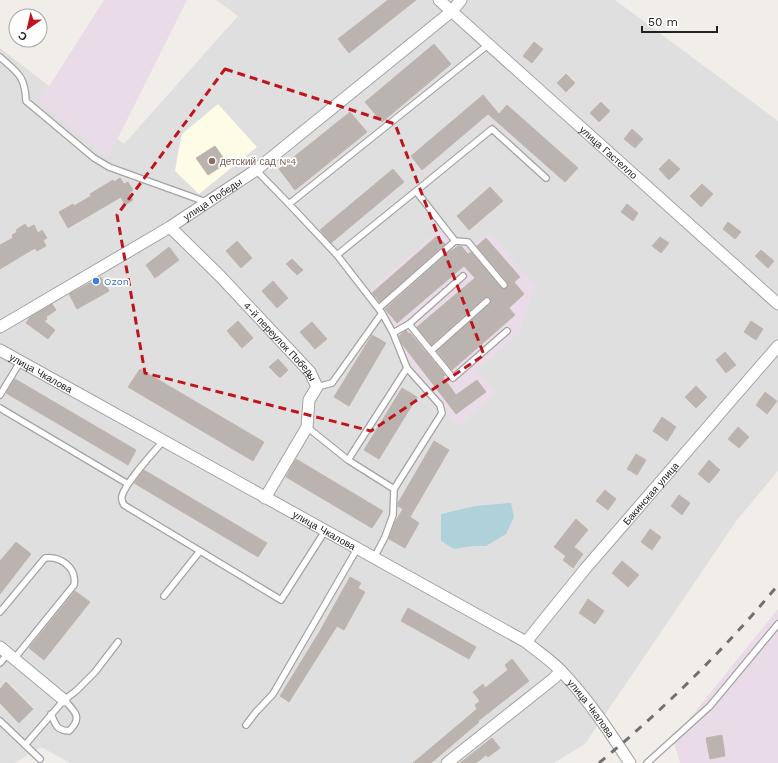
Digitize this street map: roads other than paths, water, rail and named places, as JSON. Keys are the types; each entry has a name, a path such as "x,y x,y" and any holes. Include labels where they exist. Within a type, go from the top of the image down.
{"street":[{"name":"улица Гастелло","path":"439,0 489,43 778,304"},
{"name":"улица Победы","path":"0,327 170,227 256,170 452,11 461,0"},
{"name":"4-й переулок Победы","path":"170,227 220,276 310,372 317,387 309,400 307,427 265,498"},
{"name":"Бакинская улица","path":"526,642 585,569 778,346"},
{"name":"улица Чкалова","path":"0,350 526,642 561,671 590,705 630,763"},
{"path":"7,653 64,700"},
{"path":"447,763 553,679 561,671"}],"lane":[{"path":"289,204 489,43"},
{"path":"0,57 19,74 25,86 26,101 94,158 109,167 206,202"},
{"path":"337,255 492,129 546,178"},
{"path":"256,170 337,255 380,310 393,333 407,368 440,405 442,413 394,490 393,515 385,537 374,558"},
{"path":"416,191 455,240 468,242 504,285"},
{"path":"317,387 332,383 380,310 455,240"},
{"path":"393,333 409,324 463,276"},
{"path":"431,351 487,302"},
{"path":"409,324 453,378 507,331"},
{"path":"0,396 20,362"},
{"path":"348,460 407,368"},
{"path":"0,408 128,484"},
{"path":"307,427 348,460 394,490"},
{"path":"163,441 128,484 121,500 124,505 281,600 325,531"},
{"path":"246,725 273,694 357,549"},
{"path":"164,596 200,551"},
{"path":"0,612 45,558 54,557 64,562 72,570 75,578 74,585 7,653 0,663"},
{"path":"646,763 710,706 778,624"},
{"path":"25,745 64,700 76,691 95,672 118,642"},
{"path":"51,714 57,726 61,730 69,731 74,726 77,720 76,712 64,700"},
{"path":"0,721 40,759"}],"water":[{"path":"511,503 514,517 506,534 486,546 473,546 454,549 441,541 441,514 475,506"}],"railway":[{"path":"599,763 647,722 693,678 715,656 778,585"}],"place":[{"name":"детский сад №4","path":"212,161"},
{"name":"Ozon","path":"96,281"}]}
